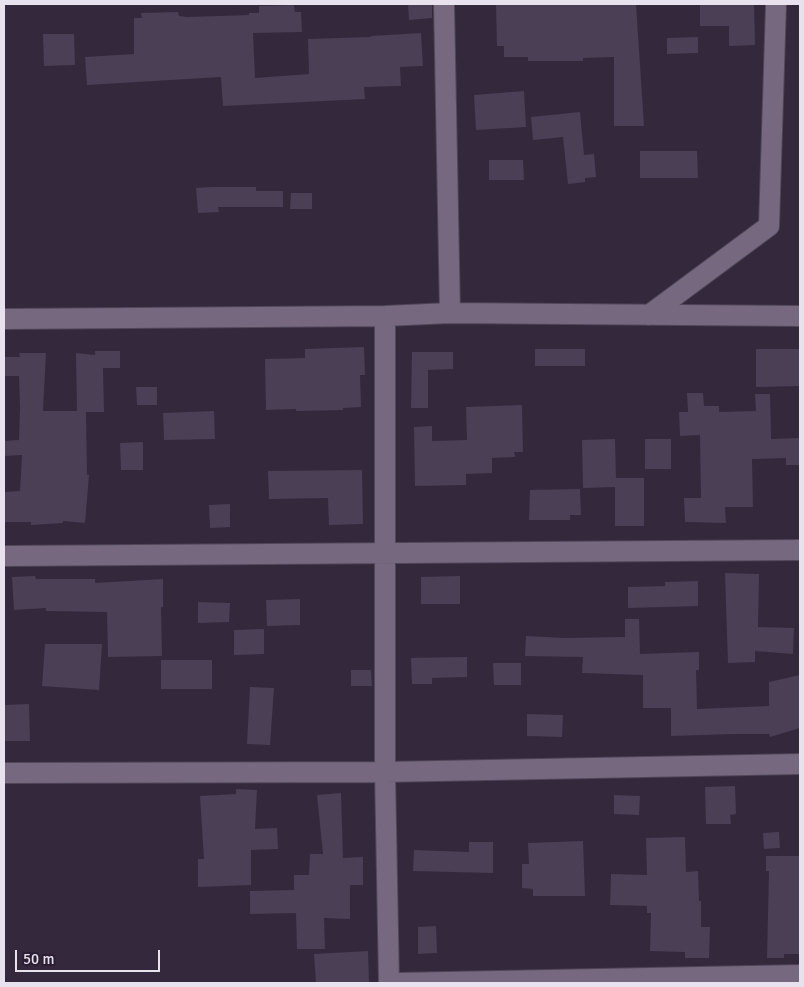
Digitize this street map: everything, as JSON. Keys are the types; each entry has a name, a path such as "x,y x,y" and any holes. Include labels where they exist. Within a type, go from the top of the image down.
{"street":[{"path":"444,4 450,313"},
{"path":"649,315 769,226 776,4"},
{"path":"4,319 385,316 450,313 800,316"},
{"path":"385,316 385,772 389,983"},
{"path":"4,556 800,550"},
{"path":"4,773 385,772 800,764"},
{"path":"397,983 800,975"}],"building":[{"path":"408,4 432,4 432,18 409,20"},
{"path":"496,4 636,4 644,126 614,126 614,57 583,58 583,61 528,61 528,57 504,57 504,46 497,46"},
{"path":"700,4 754,4 755,45 729,46 729,26 700,26"},
{"path":"294,5 295,12 301,12 302,32 253,33 255,78 309,74 308,39 421,33 423,66 400,67 401,86 364,87 365,99 223,106 221,77 87,85 85,57 134,54 134,18 142,18 141,13 178,12 179,16 187,17 249,15 249,13 259,13 259,6"},
{"path":"43,34 74,34 75,65 44,66"},
{"path":"698,37 698,53 667,54 667,38"},
{"path":"524,91 526,127 476,130 474,95"},
{"path":"580,112 584,155 594,154 596,177 585,178 585,182 568,184 563,137 533,140 531,117"},
{"path":"640,151 697,151 698,178 640,178"},
{"path":"489,160 523,160 524,180 489,180"},
{"path":"256,187 256,191 283,191 283,207 218,207 219,212 198,213 196,188"},
{"path":"291,193 312,193 312,209 290,209"},
{"path":"364,347 365,375 360,375 361,407 343,408 343,410 266,410 265,359 305,358 305,349"},
{"path":"535,349 585,349 585,366 535,366"},
{"path":"756,349 800,349 800,386 756,387"},
{"path":"95,351 120,351 120,368 103,368 104,412 86,412 87,475 89,475 85,523 63,521 63,523 31,525 31,522 4,522 4,492 20,491 22,455 4,456 4,441 19,440 20,407 19,376 4,376 4,357 20,357 19,353 46,353 43,411 77,411 76,353 95,355"},
{"path":"412,352 453,352 453,369 428,370 428,408 411,408"},
{"path":"136,387 157,387 157,405 137,405"},
{"path":"687,393 703,393 704,406 719,406 719,412 756,411 755,394 770,394 771,439 800,438 800,465 786,465 786,458 752,459 753,507 725,507 726,523 685,522 684,498 701,498 700,435 680,436 679,412 688,412"},
{"path":"522,405 523,452 514,452 515,457 492,458 492,473 466,474 466,485 415,486 414,427 432,426 432,441 467,440 466,407"},
{"path":"214,411 215,439 164,440 163,413"},
{"path":"615,439 616,478 644,478 644,526 615,526 615,487 583,488 582,440"},
{"path":"645,439 671,439 671,469 645,469"},
{"path":"143,442 143,470 121,470 120,443"},
{"path":"362,470 363,524 329,525 328,498 269,499 268,471"},
{"path":"580,489 581,515 570,515 570,520 529,520 530,490"},
{"path":"230,504 230,527 210,528 209,505"},
{"path":"725,573 759,574 758,627 794,628 793,654 755,651 755,662 728,663"},
{"path":"35,576 36,579 95,579 95,583 163,579 163,607 161,607 162,656 108,657 107,612 46,611 46,608 14,610 12,577"},
{"path":"460,576 460,604 421,604 421,577"},
{"path":"698,581 698,606 628,608 628,587 665,586 665,582"},
{"path":"300,599 300,625 267,626 266,600"},
{"path":"198,602 230,603 229,622 198,623"},
{"path":"625,619 639,619 640,654 699,652 699,670 696,670 697,709 769,706 769,682 800,675 800,728 770,737 769,734 671,736 671,708 643,708 643,675 582,673 583,657 525,656 526,636 565,638 625,637"},
{"path":"264,629 264,654 234,655 234,630"},
{"path":"45,644 102,644 99,690 42,686"},
{"path":"467,657 467,677 432,678 432,684 412,684 411,658"},
{"path":"161,660 212,660 212,689 161,689"},
{"path":"493,663 521,663 521,685 494,685"},
{"path":"351,670 371,670 372,686 351,686"},
{"path":"250,687 274,688 270,745 247,744"},
{"path":"29,704 30,741 4,741 4,705"},
{"path":"527,714 563,715 562,737 527,736"},
{"path":"735,786 736,814 730,815 731,824 706,824 705,787"},
{"path":"236,789 257,790 255,829 277,828 278,849 251,850 251,885 198,887 198,859 204,859 200,796 236,794"},
{"path":"341,793 343,858 363,857 363,885 350,885 350,919 324,918 325,949 297,949 296,913 250,914 250,891 294,890 294,875 309,875 310,854 323,854 317,795"},
{"path":"614,795 640,796 639,815 614,814"},
{"path":"779,832 780,848 764,849 763,833"},
{"path":"685,837 686,872 698,871 701,927 710,927 709,958 685,958 685,952 650,951 651,913 647,913 647,906 610,905 611,874 647,875 646,838"},
{"path":"583,841 585,896 533,896 533,889 522,888 522,864 529,864 528,843"},
{"path":"469,842 493,842 493,873 413,871 414,850 469,852"},
{"path":"766,856 800,856 800,954 784,954 784,958 767,958 769,871 766,871"},
{"path":"436,926 437,953 418,954 418,927"},
{"path":"368,951 369,983 316,983 314,954"}]}
